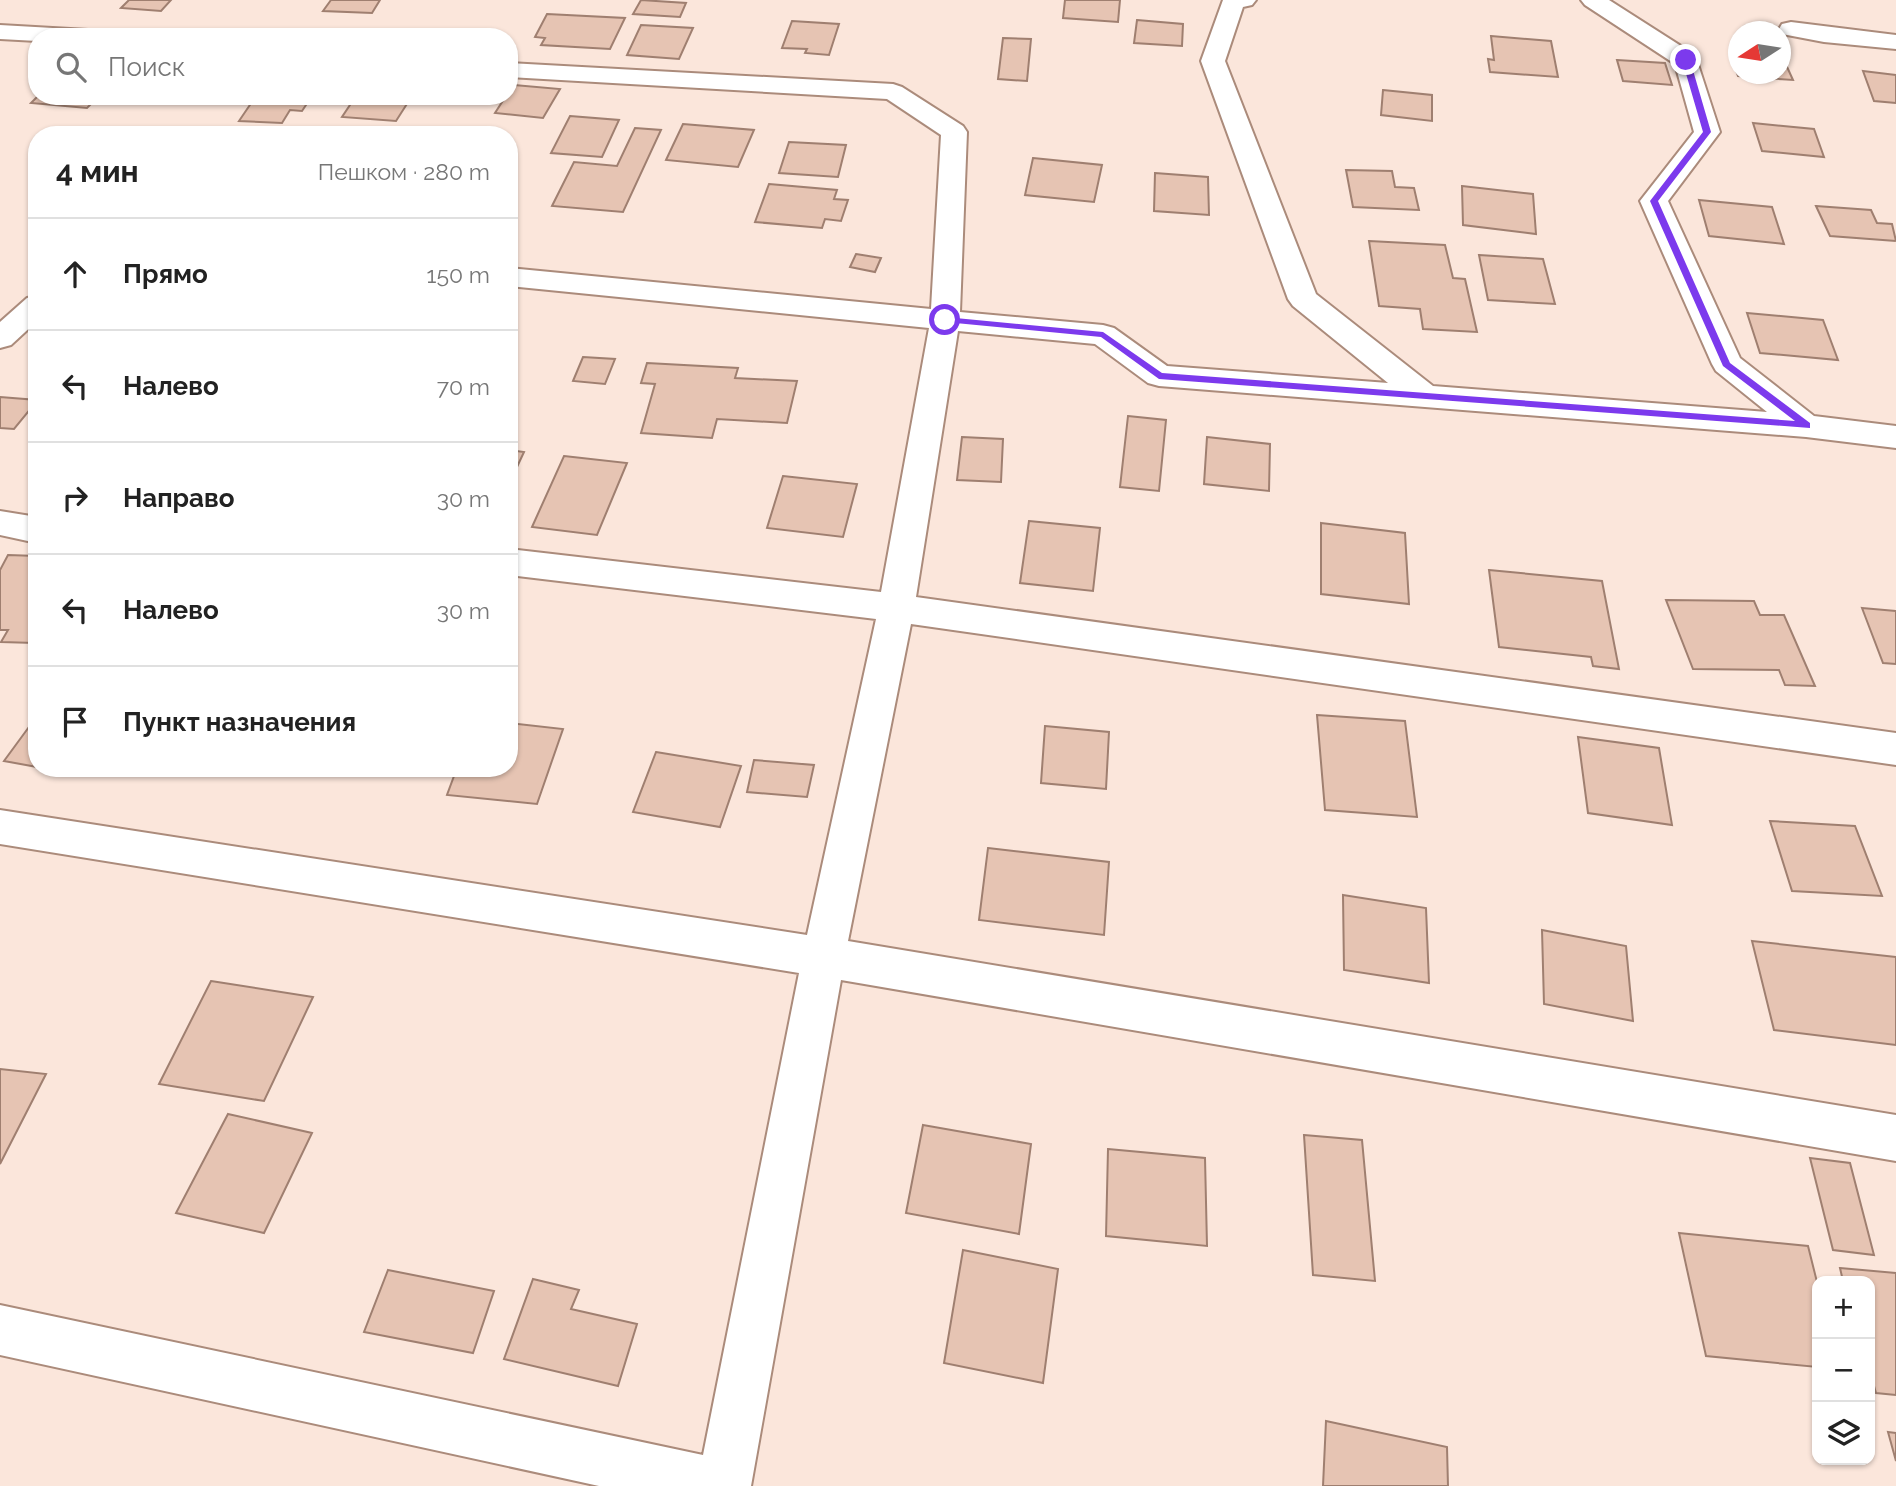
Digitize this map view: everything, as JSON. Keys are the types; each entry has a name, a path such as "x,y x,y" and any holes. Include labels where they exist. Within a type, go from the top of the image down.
{"street":[{"path":"1244,0 1233,2 1213,61 1303,299 1424,396"},
{"path":"1593,0 1686,60 1707,132 1654,201 1727,364 1807,426"},
{"path":"1791,29 1896,42"},
{"path":"0,32 28,34"},
{"path":"0,1330 723,1486 824,957 896,608 945,320 954,132 893,92 518,71"},
{"path":"518,278 1103,335 1159,376 1807,426 1896,437"},
{"path":"0,338 28,313"},
{"path":"0,523 28,528"},
{"path":"518,563 896,608 1896,749"},
{"path":"0,827 824,957 1896,1138"}],"building":[{"path":"129,0 171,0 161,11 121,8"},
{"path":"331,0 380,0 372,13 323,11"},
{"path":"641,0 686,3 680,17 633,14"},
{"path":"1065,0 1120,0 1118,22 1063,18"},
{"path":"547,14 625,18 610,49 541,45 545,38 535,37"},
{"path":"1137,20 1183,24 1182,46 1134,43"},
{"path":"792,21 839,24 829,55 805,53 807,49 782,48"},
{"path":"641,25 693,28 679,59 627,55"},
{"path":"1491,36 1551,41 1558,77 1490,72 1488,59 1494,60"},
{"path":"1003,38 1031,39 1027,81 998,79"},
{"path":"1617,60 1665,63 1672,85 1623,81"},
{"path":"1863,71 1896,75 1896,103 1874,101"},
{"path":"518,85 560,89 543,118 495,113 500,105 518,105"},
{"path":"1383,90 1432,95 1432,121 1381,115"},
{"path":"53,105 90,105 87,108"},
{"path":"250,105 306,105 302,111 290,110 282,123 239,121"},
{"path":"350,105 406,105 396,121 342,117"},
{"path":"570,116 619,120 602,157 551,153"},
{"path":"1753,123 1814,129 1824,157 1762,151"},
{"path":"683,124 754,130 738,167 666,160"},
{"path":"635,128 661,130 623,212 552,206 574,162 617,166"},
{"path":"789,142 846,145 838,177 779,173"},
{"path":"1033,158 1102,165 1094,202 1025,195"},
{"path":"1346,170 1392,171 1395,187 1414,188 1419,210 1353,207"},
{"path":"1155,173 1208,177 1209,215 1154,211"},
{"path":"769,184 837,190 834,199 848,200 841,221 825,219 822,228 755,222"},
{"path":"1462,186 1533,194 1536,234 1463,225"},
{"path":"1699,200 1772,207 1784,244 1709,236"},
{"path":"1816,206 1871,210 1877,223 1892,224 1896,241 1830,236"},
{"path":"1369,241 1445,245 1453,278 1465,279 1477,332 1423,329 1420,309 1379,306"},
{"path":"856,254 881,258 875,272 850,267"},
{"path":"1479,255 1543,259 1555,304 1488,300"},
{"path":"1747,313 1823,320 1838,360 1760,353"},
{"path":"583,357 615,359 605,384 573,381"},
{"path":"647,363 738,368 735,378 797,381 787,423 717,419 712,438 641,433 655,384 641,383"},
{"path":"0,397 28,399 28,412 14,429 0,428"},
{"path":"1128,416 1166,420 1159,491 1120,487"},
{"path":"962,437 1003,439 1001,482 957,480"},
{"path":"1207,437 1270,444 1269,491 1204,484"},
{"path":"518,451 524,452 518,465"},
{"path":"564,456 627,463 597,535 532,527"},
{"path":"783,476 857,484 843,537 767,528"},
{"path":"1029,521 1100,528 1093,591 1020,583"},
{"path":"1321,523 1405,533 1409,604 1321,594"},
{"path":"8,555 28,556 28,643 1,642 8,630 0,630 0,570"},
{"path":"1489,570 1602,581 1619,669 1593,666 1591,657 1499,647"},
{"path":"1666,600 1754,601 1760,615 1784,615 1815,686 1785,685 1779,670 1693,669"},
{"path":"1862,608 1896,611 1896,664 1883,663"},
{"path":"1317,715 1405,721 1417,817 1325,810"},
{"path":"518,724 563,729 537,804 447,795 454,777 518,777"},
{"path":"1045,726 1109,732 1106,789 1041,783"},
{"path":"28,728 28,765 4,761"},
{"path":"1578,737 1659,748 1672,825 1588,813"},
{"path":"656,752 741,766 720,827 633,812"},
{"path":"754,760 814,765 807,797 747,792"},
{"path":"1770,821 1855,826 1882,896 1792,891"},
{"path":"988,848 1109,862 1104,935 979,920"},
{"path":"1343,895 1426,908 1429,983 1344,970"},
{"path":"1542,930 1626,946 1633,1021 1544,1004"},
{"path":"1752,941 1896,957 1896,1045 1774,1030"},
{"path":"211,981 313,997 264,1101 159,1084"},
{"path":"0,1069 46,1074 0,1164"},
{"path":"228,1114 312,1133 264,1233 176,1213"},
{"path":"923,1125 1031,1144 1019,1234 906,1213"},
{"path":"1304,1135 1362,1140 1375,1281 1313,1275"},
{"path":"1108,1149 1205,1158 1207,1246 1106,1236"},
{"path":"1810,1158 1850,1163 1874,1255 1833,1250"},
{"path":"1679,1233 1808,1246 1816,1276 1812,1276 1812,1367 1706,1356"},
{"path":"963,1250 1058,1269 1043,1383 944,1363"},
{"path":"1840,1268 1896,1273 1896,1395 1876,1393 1875,1390 1875,1276 1842,1276"},
{"path":"388,1270 494,1291 473,1353 364,1332"},
{"path":"533,1279 579,1290 571,1309 637,1324 618,1386 504,1359"},
{"path":"1326,1421 1447,1447 1448,1486 1323,1486"},
{"path":"1888,1432 1896,1433 1896,1461"}],"route":[{"path":"945,320 1103,335 1159,376 1807,426 1727,364 1654,201 1707,132 1686,60"}]}
